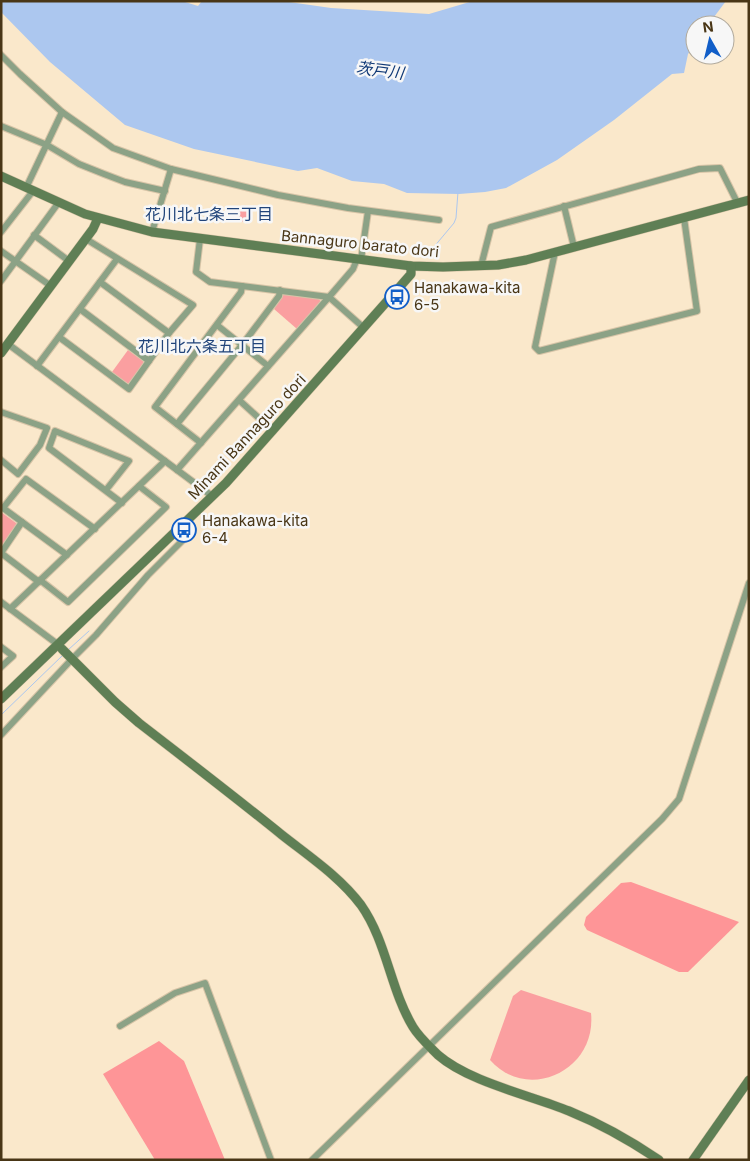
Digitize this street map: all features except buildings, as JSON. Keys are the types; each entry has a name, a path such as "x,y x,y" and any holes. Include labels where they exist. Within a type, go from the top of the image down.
{"street":[{"path":"1,56 62,112 113,148 171,169 278,195 368,211 440,220"},
{"path":"1,232 30,190 62,112"},
{"path":"1,126 47,145 79,164 125,182 164,191"},
{"path":"481,266 491,227 699,168 720,168 738,204"},
{"path":"152,232 171,169"},
{"name":"Bannaguro barato dori","path":"1,176 85,214 152,232 411,266 498,265 555,252 749,200"},
{"path":"1,281 59,202"},
{"path":"564,206 574,247"},
{"path":"177,470 353,269 359,260 368,211"},
{"path":"1,353 86,239 98,218"},
{"path":"555,252 534,347 539,351 697,311 684,218"},
{"path":"34,236 69,262"},
{"path":"59,337 129,389 169,333 193,305 117,260 86,239"},
{"path":"200,239 196,272 210,282 329,297 364,328"},
{"path":"1,251 50,286"},
{"path":"37,366 117,260"},
{"name":"Minami Bannaguro dori","path":"1,699 65,652 185,522 273,431 410,274 411,266"},
{"path":"100,282 169,333"},
{"path":"201,443 155,407 241,292 242,286"},
{"path":"177,424 242,345 279,296 280,290"},
{"path":"80,309 149,361"},
{"path":"217,325 268,366"},
{"path":"8,344 212,496"},
{"path":"239,400 273,431"},
{"path":"1,412 47,428 40,445 18,474 1,460"},
{"path":"106,490 129,462 55,431 49,448 122,503"},
{"path":"10,609 166,462"},
{"path":"67,555 3,508 26,479 95,529"},
{"path":"22,522 1,553 68,602 166,507 139,486"},
{"path":"1,735 65,652 96,635 148,575 193,530 185,522"},
{"path":"312,1160 662,819 679,799 749,583"},
{"path":"1,602 65,652 139,724 283,835 348,889 371,920 405,1012 414,1029 430,1046 456,1068 596,1123 659,1160"},
{"path":"1,647 13,656 1,667"},
{"path":"120,1026 175,993 205,983 271,1160"},
{"path":"693,1160 749,1080"}],"shaded area":[{"path":"232,207 248,209 246,222 226,219"},
{"path":"284,294 319,299 321,302 297,329 274,309"},
{"path":"128,350 143,361 143,364 129,383 127,383 112,372"},
{"path":"1,512 16,523 17,526 1,546"},
{"path":"631,882 739,922 688,972 679,972 587,930 584,925 586,917 621,883"},
{"path":"521,990 591,1013 590,1033 583,1050 572,1064 557,1074 540,1079 523,1079 505,1073 490,1060 513,996"},
{"path":"159,1041 184,1061 225,1160 155,1160 103,1074"}],"water":[{"name":"茨戸川","path":"1,1 182,1 198,6 202,1 282,1 331,8 429,14 473,1 726,1 716,15 685,15 686,65 684,73 672,74 614,120 557,160 506,188 459,194 407,193 384,184 352,181 317,168 298,171 194,149 125,125 50,62 1,12"}],"waterway":[{"path":"428,254 454,223 458,192"},
{"path":"68,650 89,631"},
{"path":"1,715 63,655"}],"place":[{"name":"Hanakawa-kita 6-5","path":"397,297"},
{"name":"Hanakawa-kita 6-4","path":"184,530"}],"district":[{"name":"花川北七条三丁目","path":"209,214"},
{"name":"花川北六条五丁目","path":"202,346"}]}
